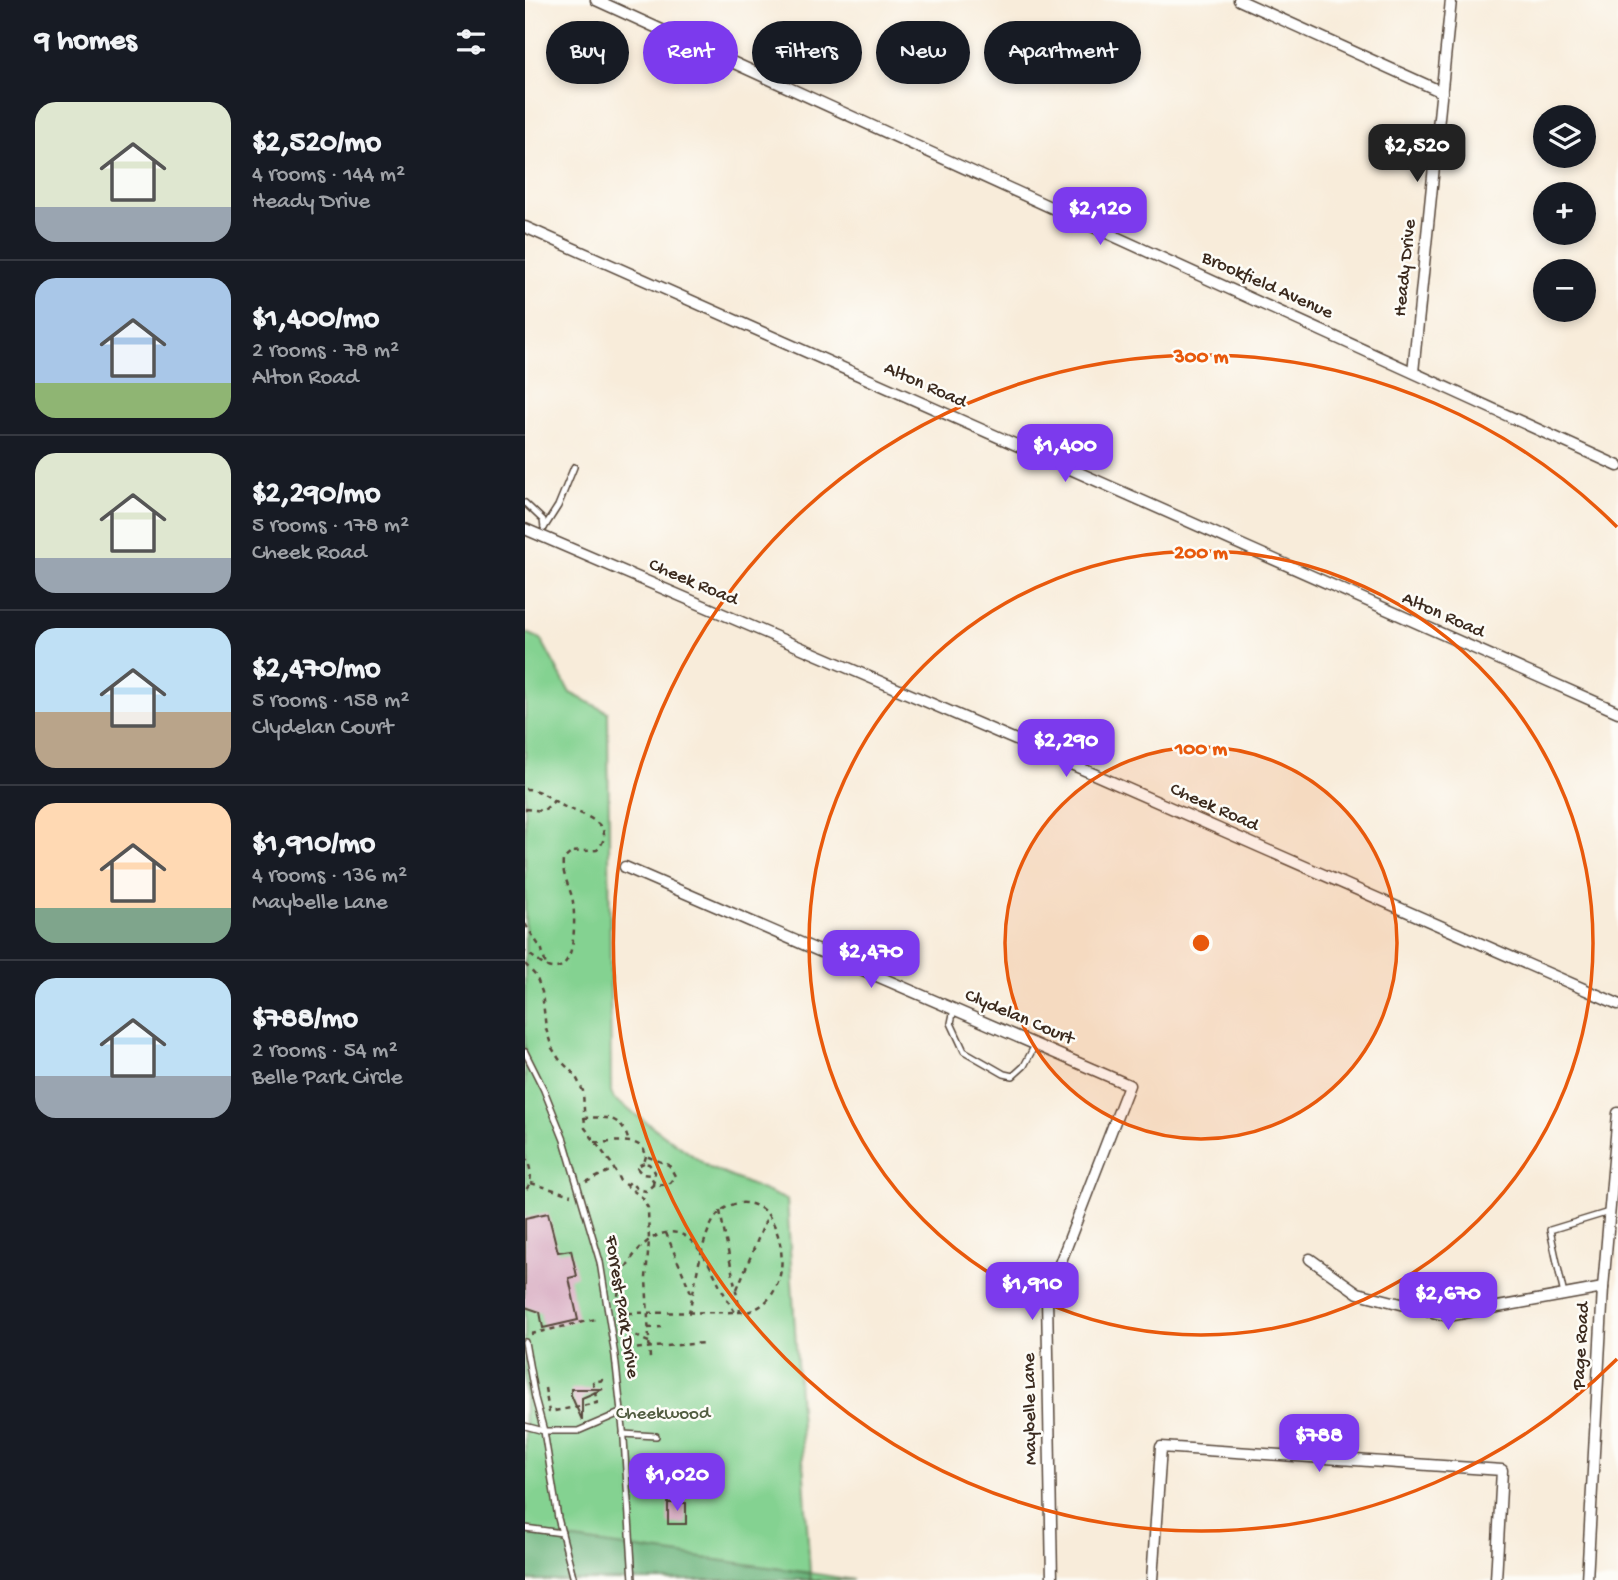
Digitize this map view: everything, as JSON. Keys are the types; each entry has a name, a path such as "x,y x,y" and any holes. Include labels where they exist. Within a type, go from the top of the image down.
{"street":[{"name":"Brookfield Avenue","path":"596,0 1618,466"},
{"path":"1239,0 1442,92"},
{"name":"Heady Drive","path":"1413,372 1451,0"},
{"name":"Alton Road","path":"525,228 1618,712"},
{"name":"Cheek Road","path":"525,529 543,533 1618,1004"},
{"name":"Clydelan Court","path":"625,867 1129,1085"},
{"name":"Maybelle Lane","path":"1052,1580 1047,1297 1129,1085"},
{"name":"Page Road","path":"1587,1580 1603,1288 1618,1113"},
{"path":"1310,1259 1358,1293 1448,1316 1603,1288"},
{"path":"1152,1580 1161,1447 1502,1470 1496,1580"}],"lane":[{"path":"543,533 574,467"},
{"path":"525,503 543,520 543,533"},
{"path":"954,1009 951,1023 962,1049 1004,1074 1013,1076 1021,1071 1035,1044"},
{"name":"Forrest Park Drive","path":"525,1052 555,1115 597,1249 615,1356 633,1580"},
{"path":"1564,1295 1550,1230 1609,1212"},
{"path":"525,1342 562,1533 574,1580"},
{"path":"525,1426 544,1431 578,1431 620,1413"},
{"path":"623,1434 656,1436"},
{"path":"525,1528 562,1533"}],"path":[{"path":"525,789 536,790 597,822 603,838 597,850 572,852 563,860 562,869 573,900 575,917 573,943 564,964 556,968 546,966 525,952"},
{"path":"525,809 543,811 554,801"},
{"path":"525,924 542,950 546,966"},
{"path":"525,964 536,976 540,986 546,1029 552,1048 575,1075 583,1090 585,1128 625,1186 646,1202 650,1216 646,1278 650,1359"},
{"path":"583,1118 615,1120 623,1127 629,1142"},
{"path":"595,1142 629,1142 642,1145 646,1156 644,1163 636,1167 642,1174 650,1175 654,1184"},
{"path":"525,1156 529,1164 531,1183 525,1191"},
{"path":"625,1186 630,1182 637,1189 644,1191 654,1184 669,1184 675,1176 668,1164 646,1156"},
{"path":"644,1163 654,1170 654,1184"},
{"path":"578,1184 614,1169"},
{"path":"531,1183 572,1195"},
{"path":"607,1314 741,1312 762,1306 777,1288 781,1269 775,1228 768,1215 757,1206 744,1202 732,1204 720,1211 709,1228 689,1312"},
{"path":"720,1211 741,1312"},
{"path":"736,1290 768,1215"},
{"path":"666,1233 693,1296"},
{"path":"649,1342 632,1332 625,1323 620,1312 619,1291 624,1272 635,1254 649,1241 666,1233 683,1234 690,1239 735,1312"},
{"path":"525,1335 596,1319"},
{"path":"648,1328 661,1327"},
{"path":"615,1356 630,1355 630,1349 704,1343"},
{"path":"545,1388 549,1412 597,1403 593,1382 608,1378"}],"green space":[{"name":"Cheekwood","path":"525,632 541,639 570,693 608,712 611,1092 614,1099 710,1168 787,1200 810,1573 853,1580 525,1580"},
{"path":"525,1533 810,1573 811,1580 525,1580"}],"building":[{"path":"548,1213 558,1252 571,1250 577,1276 569,1278 578,1320 543,1328 540,1312 525,1307 525,1218"},
{"path":"571,1389 603,1389 582,1398 582,1420 571,1395"},
{"path":"668,1503 686,1503 686,1524 668,1524"}]}
